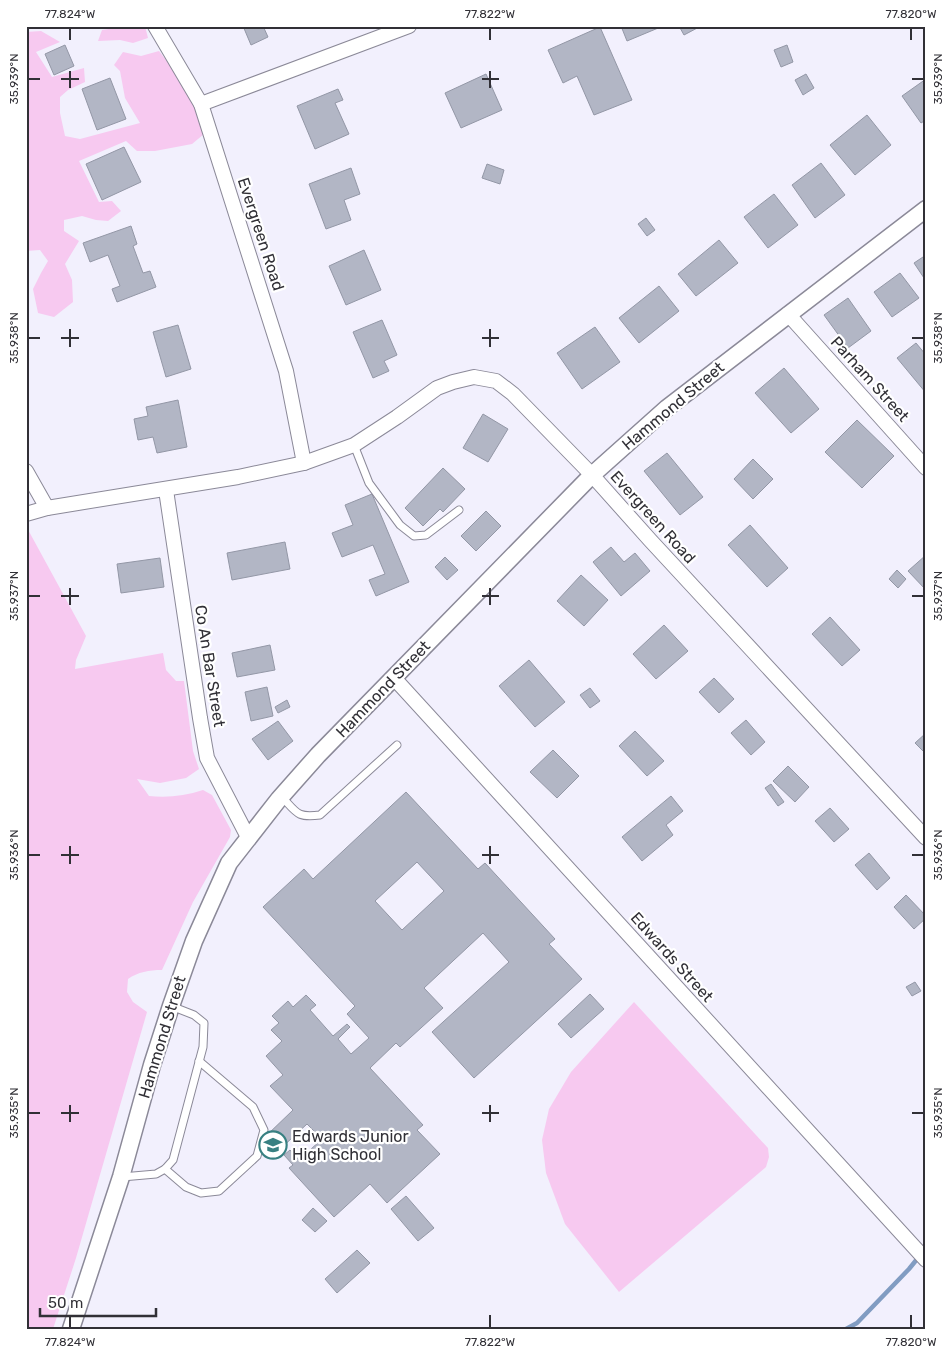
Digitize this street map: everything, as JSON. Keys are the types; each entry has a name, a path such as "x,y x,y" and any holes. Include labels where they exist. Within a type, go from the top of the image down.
{"street":[{"name":"Evergreen Road","path":"155,26 201,104 286,371 304,463"},
{"path":"201,104 409,26"},
{"name":"Hammond Street","path":"71,1329 121,1177 152,1065 171,1006 194,941 229,863 281,796 318,755 592,475 667,408 926,209"},
{"name":"Parham Street","path":"788,314 926,468"},
{"name":"Evergreen Road","path":"26,514 46,508 166,490 304,463 354,445 437,388 474,377 496,381 513,394 592,475 926,838"},
{"path":"26,471 46,508"},
{"name":"Co An Bar Street","path":"166,490 207,758 249,839"},
{"name":"Edwards Street","path":"394,678 926,1260"}],"lane":[{"path":"354,445 370,483 400,525 414,536 426,535 459,510"},
{"path":"281,796 297,813 306,817 320,815 397,745"},
{"path":"121,1177 156,1174 165,1169 173,1160 203,1047 204,1023 194,1015 171,1006"},
{"path":"165,1169 186,1187 202,1193 218,1191 257,1156 264,1130 253,1107 199,1060"}],"shaded area":[{"path":"117,26 145,26 148,38 133,43 120,40 98,41 102,30 116,28"},
{"path":"41,31 60,42 36,52 52,77 84,68 85,82 68,90 60,97 60,113 65,136 80,139 140,123 125,98 120,71 114,65 123,52 141,56 159,51 176,73 195,107 204,134 192,144 155,151 137,151 126,141 79,161 99,202 112,201 121,211 108,221 82,216 64,220 64,231 79,241 65,264 72,280 73,302 54,317 38,313 33,289 48,261 40,250 26,251 26,32"},
{"path":"26,526 86,636 76,660 75,669 163,653 166,670 176,681 184,681 193,751 199,769 186,778 160,783 137,779 149,796 176,796 203,790 212,795 231,830 230,837 193,902 162,970 144,972 128,979 127,992 133,1002 147,1012 76,1258 53,1329 26,1329"},
{"path":"634,1002 768,1148 769,1157 766,1167 619,1292 565,1224 546,1173 542,1140 549,1109 571,1072"}],"building":[{"path":"243,26 263,26 268,37 251,45"},
{"path":"621,26 663,26 627,41"},
{"path":"679,26 701,26 684,35"},
{"path":"600,27 632,100 594,115 577,76 563,83 548,50"},
{"path":"65,45 74,66 54,75 45,54"},
{"path":"787,45 793,62 781,67 774,50"},
{"path":"486,74 502,110 461,128 445,93"},
{"path":"806,74 814,88 803,95 795,80"},
{"path":"110,78 126,119 97,130 82,89"},
{"path":"926,79 926,120 921,123 902,96"},
{"path":"338,89 343,100 335,103 349,134 315,149 297,106"},
{"path":"867,115 891,145 855,175 830,145"},
{"path":"124,147 141,182 102,200 86,164"},
{"path":"821,163 845,195 815,218 792,185"},
{"path":"487,164 504,170 500,184 482,178"},
{"path":"351,168 360,194 344,200 351,220 326,229 309,184"},
{"path":"774,194 798,225 768,248 744,217"},
{"path":"646,218 655,230 647,236 638,224"},
{"path":"131,226 137,244 133,246 143,273 150,271 156,287 117,302 112,289 120,286 108,255 90,262 83,243"},
{"path":"719,240 738,263 696,296 678,274"},
{"path":"364,250 381,290 346,305 329,266"},
{"path":"926,255 926,281 914,263"},
{"path":"900,273 919,298 892,317 874,292"},
{"path":"659,286 679,311 639,343 619,318"},
{"path":"848,298 871,331 848,348 824,315"},
{"path":"382,320 397,355 384,361 389,371 373,378 353,332"},
{"path":"178,325 191,369 166,377 153,332"},
{"path":"595,327 620,362 582,389 557,353"},
{"path":"916,343 926,355 926,393 897,358"},
{"path":"784,368 819,409 791,433 755,393"},
{"path":"178,400 187,447 157,453 153,437 138,440 134,419 148,416 146,407"},
{"path":"483,414 508,429 488,462 463,448"},
{"path":"857,420 894,456 862,488 825,452"},
{"path":"667,453 703,497 680,515 644,471"},
{"path":"753,459 773,479 753,499 734,479"},
{"path":"443,468 465,489 443,512 440,509 423,526 405,508"},
{"path":"372,494 409,582 376,596 369,580 385,574 373,545 342,557 332,533 353,525 345,505"},
{"path":"486,511 501,526 476,551 461,536"},
{"path":"750,525 788,568 767,587 728,545"},
{"path":"285,542 290,569 232,580 227,553"},
{"path":"611,547 624,562 635,553 650,571 621,596 593,562"},
{"path":"926,555 926,590 908,571"},
{"path":"445,557 458,570 447,580 435,567"},
{"path":"160,558 164,587 121,593 117,564"},
{"path":"897,570 906,579 898,588 889,579"},
{"path":"581,575 608,600 584,626 557,601"},
{"path":"830,617 860,650 842,666 812,634"},
{"path":"664,625 688,651 656,679 633,654"},
{"path":"270,645 275,670 237,677 232,653"},
{"path":"529,660 565,702 535,727 499,686"},
{"path":"714,678 734,699 719,713 699,692"},
{"path":"267,687 273,716 251,721 245,692"},
{"path":"590,688 600,701 590,708 580,695"},
{"path":"287,700 290,707 278,713 275,707"},
{"path":"746,720 765,742 751,755 731,733"},
{"path":"278,721 293,741 268,760 252,739"},
{"path":"635,731 664,761 647,776 619,746"},
{"path":"926,733 926,754 915,743"},
{"path":"553,750 579,776 557,798 530,772"},
{"path":"788,766 809,787 795,802 773,781"},
{"path":"771,784 784,802 778,806 765,788"},
{"path":"406,792 478,869 485,863 555,939 549,944 582,979 474,1078 432,1032 509,962 483,933 424,988 443,1008 400,1047 396,1043 370,1068 423,1125 417,1130 440,1154 387,1203 370,1184 334,1217 289,1168 293,1165 284,1155 290,1150 299,1160 322,1139 307,1124 278,1151 266,1136 293,1110 270,1086 283,1075 266,1056 282,1041 271,1030 279,1023 272,1016 288,1001 293,1007 306,995 316,1005 310,1010 333,1036 347,1024 350,1027 338,1039 351,1054 369,1038 347,1014 355,1006 263,907 304,869 313,879","holes":["417,862 444,891 402,930 375,901"]},
{"path":"671,796 683,811 666,825 673,835 642,861 622,837"},
{"path":"830,808 849,829 834,842 815,821"},
{"path":"869,853 890,878 877,890 855,865"},
{"path":"906,895 926,916 914,929 894,907"},
{"path":"915,982 921,991 912,996 906,987"},
{"path":"590,994 604,1009 571,1038 558,1024"},
{"path":"406,1196 434,1228 418,1241 391,1209"},
{"path":"313,1208 327,1221 315,1232 302,1220"},
{"path":"357,1250 370,1263 337,1293 325,1279"}],"waterway":[{"path":"846,1329 857,1323 909,1269 926,1248"}],"place":[{"name":"Edwards Junior High School","path":"273,1145"}]}
